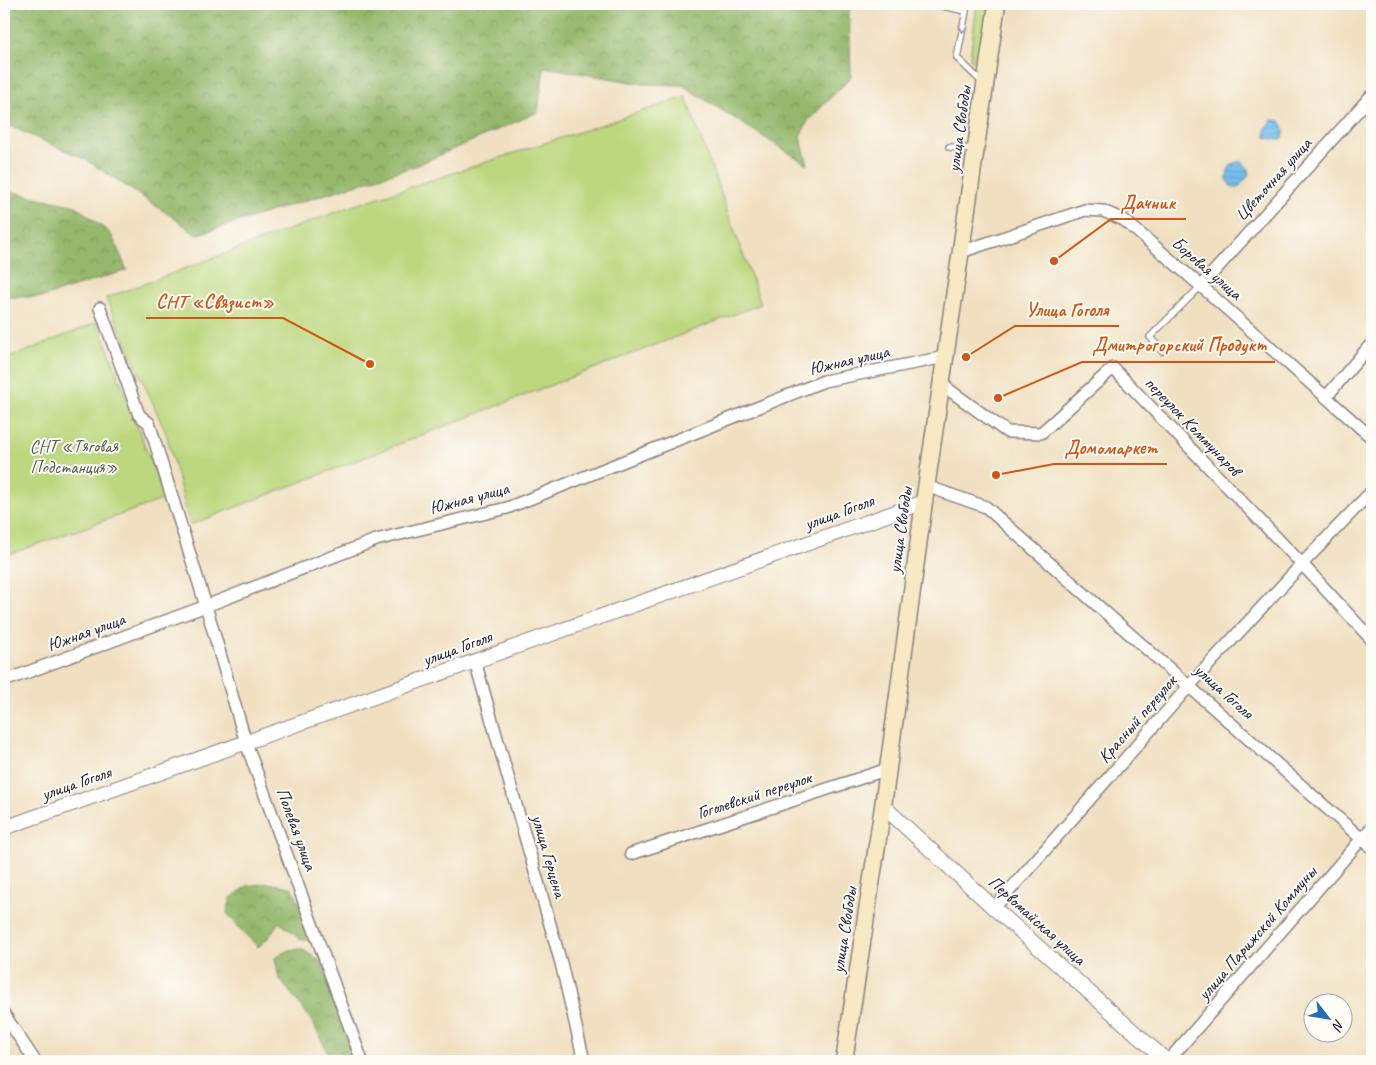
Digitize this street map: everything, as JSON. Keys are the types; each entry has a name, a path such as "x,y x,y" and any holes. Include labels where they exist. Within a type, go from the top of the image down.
{"main road":[{"name":"улица Свободы","path":"844,1061 883,806 925,494 997,4"}],"street":[{"name":"Цветочная улица","path":"1201,286 1372,95"},
{"name":"Боровая улица","path":"961,252 1085,210 1103,211 1124,220 1372,438"},
{"name":"Полевая улица","path":"100,308 139,415 149,423 246,743 362,1061"},
{"path":"1326,397 1372,343"},
{"name":"Южная улица","path":"4,681 376,540 507,508 824,381 945,357"},
{"name":"переулок Коммунаров","path":"941,384 1007,432 1041,433 1113,368 1302,564 1372,640"},
{"name":"Красный переулок","path":"994,908 1190,686 1372,491"},
{"name":"улица Гоголя","path":"4,828 476,661 925,494 986,507 1372,848"},
{"name":"улица Герцена","path":"476,661 561,963 584,1061"},
{"name":"Гоголевский переулок","path":"631,854 888,769"},
{"name":"Первомайская улица","path":"883,806 994,908 1168,1061"},
{"name":"улица Парижской Коммуны","path":"1168,1061 1372,827"},
{"path":"4,1014 34,1061"}],"lane":[{"path":"938,4 966,11 957,58 985,85"},
{"path":"949,147 976,149"},
{"path":"1162,351 1150,337 1201,286"}],"green space":[{"path":"4,4 849,4 851,77 808,121 800,136 808,165 682,85 643,84 544,67 538,112 415,166 196,235 177,220 85,159 4,125"},
{"path":"977,4 993,4 986,58 973,61 970,58"},
{"path":"686,97 761,304 190,525 166,433 106,298 355,205"},
{"path":"4,190 76,206 111,234 127,270 43,297 4,297"},
{"name":"СНТ «Тяговая Подстанция»","path":"98,322 165,499 4,556 4,360"},
{"path":"268,883 291,887 301,906 310,941 299,939 279,922 267,939 258,947 227,913 231,898 247,886"},
{"path":"302,949 321,962 357,1061 332,1061 311,1019 279,978 275,958 288,950"}],"water":[{"path":"1272,120 1280,121 1284,132 1283,138 1278,140 1266,137 1266,128"},
{"path":"1240,161 1249,169 1248,176 1237,189 1230,185 1227,179 1228,170 1232,164"}],"place":[{"name":"Дачник","path":"1054,261"},
{"name":"Улица Гоголя","path":"966,357"},
{"name":"СНТ «Связист»","path":"370,364"},
{"name":"Дмитрогорский Продукт","path":"998,398"},
{"name":"Домомаркет","path":"996,475"}]}
